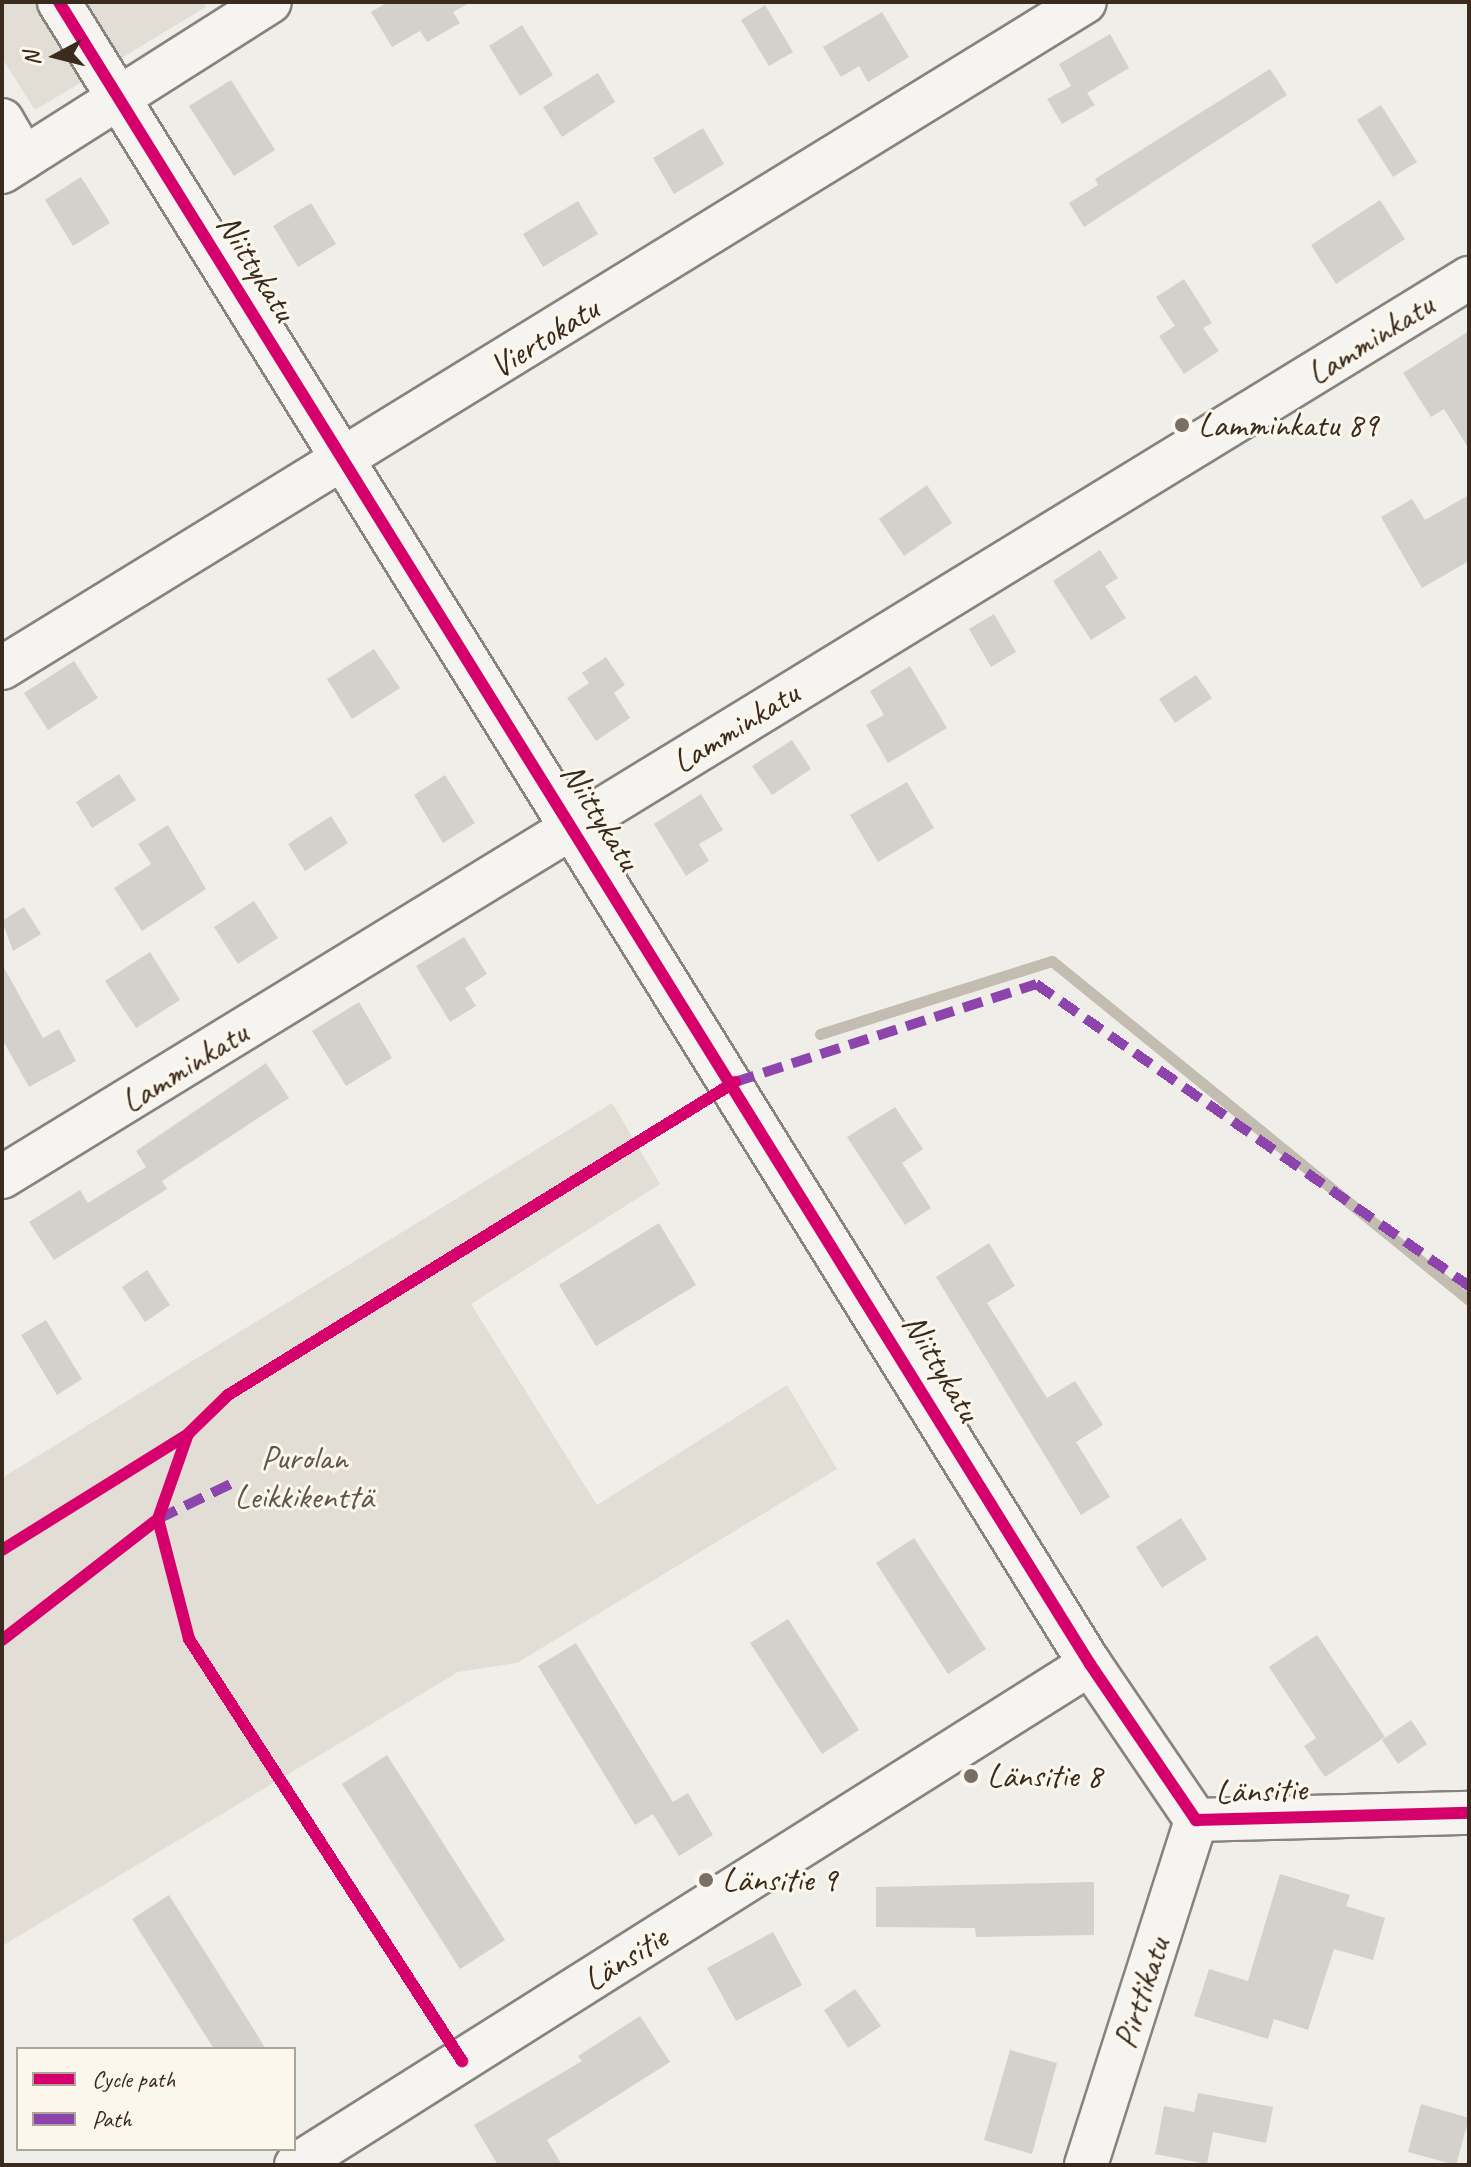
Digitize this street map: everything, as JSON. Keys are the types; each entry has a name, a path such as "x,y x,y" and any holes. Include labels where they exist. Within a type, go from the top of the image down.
{"street":[{"name":"Niittykatu","path":"59,2 574,826 1090,1664"},
{"name":"Viertokatu","path":"2,668 345,460 1085,2"},
{"path":"2,120 13,165 119,99 243,9"},
{"name":"Lamminkatu","path":"2,1177 1469,278"},
{"name":"Länsitie","path":"296,2165 1090,1664 1196,1820 1469,1813"},
{"name":"Pirttikatu","path":"1086,2165 1196,1820"}],"shaded area":[{"path":"2,2 203,2 206,7 35,110 2,58"},
{"path":"612,1103 660,1184 471,1304 597,1505 787,1385 837,1469 517,1663 458,1672 2,1946 2,1478"}],"building":[{"path":"388,2 471,2 453,12 460,23 427,42 420,31 392,47 371,12"},
{"path":"765,5 793,52 769,66 741,20"},
{"path":"882,12 909,57 868,82 859,66 841,77 823,47"},
{"path":"522,25 553,75 520,96 489,46"},
{"path":"1110,34 1129,68 1087,93 1095,105 1062,124 1047,99 1071,86 1059,64"},
{"path":"1270,69 1287,95 1084,227 1069,203 1098,185 1095,179"},
{"path":"598,73 615,102 562,137 543,107"},
{"path":"231,80 275,150 234,176 189,106"},
{"path":"1381,105 1417,162 1393,177 1357,120"},
{"path":"703,128 724,164 674,194 653,158"},
{"path":"81,177 110,223 73,246 45,200"},
{"path":"1380,200 1405,239 1336,284 1311,245"},
{"path":"578,201 598,234 543,267 523,234"},
{"path":"311,203 336,244 298,267 273,226"},
{"path":"1184,279 1212,323 1203,328 1219,351 1184,374 1159,336 1175,326 1156,297"},
{"path":"1469,331 1469,449 1444,409 1431,417 1403,373"},
{"path":"927,485 952,523 904,556 879,519"},
{"path":"1469,495 1469,561 1422,588 1381,517 1412,499 1425,520"},
{"path":"1100,550 1118,578 1105,586 1126,618 1091,640 1053,581"},
{"path":"994,614 1016,652 991,667 969,629"},
{"path":"374,649 400,688 352,719 327,679"},
{"path":"606,657 625,685 614,693 630,718 596,741 567,698 589,683 582,673"},
{"path":"74,661 98,698 48,730 24,693"},
{"path":"910,666 947,728 888,763 866,725 884,715 870,691"},
{"path":"1196,675 1212,698 1175,723 1159,699"},
{"path":"792,740 811,769 772,795 752,766"},
{"path":"119,774 136,800 92,828 76,802"},
{"path":"445,775 475,823 443,843 414,795"},
{"path":"907,782 934,828 878,862 850,815"},
{"path":"701,794 723,830 699,844 709,861 686,876 654,824"},
{"path":"331,816 348,843 305,871 288,844"},
{"path":"168,825 206,889 142,931 114,888 151,864 138,844"},
{"path":"254,901 278,938 238,964 214,927"},
{"path":"24,907 41,934 13,951 2,921"},
{"path":"464,937 487,974 465,988 476,1006 450,1022 416,966"},
{"path":"150,952 180,1000 136,1028 105,981"},
{"path":"2,964 43,1038 59,1029 76,1061 29,1087 2,1039"},
{"path":"359,1002 392,1058 346,1086 312,1031"},
{"path":"266,1063 289,1098 162,1181 167,1189 54,1260 29,1222 80,1190 88,1203 146,1167 136,1151"},
{"path":"895,1107 923,1149 902,1163 931,1208 905,1225 847,1137"},
{"path":"659,1223 696,1285 596,1346 559,1285"},
{"path":"989,1243 1015,1286 987,1303 1047,1398 1075,1381 1103,1425 1076,1442 1110,1497 1081,1515 936,1277"},
{"path":"147,1270 170,1305 145,1322 122,1287"},
{"path":"46,1320 82,1379 57,1395 21,1335"},
{"path":"1181,1518 1207,1559 1162,1588 1136,1547"},
{"path":"914,1538 986,1649 948,1674 876,1563"},
{"path":"788,1619 859,1730 822,1754 750,1643"},
{"path":"1317,1635 1385,1737 1325,1777 1304,1746 1316,1738 1269,1667"},
{"path":"576,1643 673,1802 688,1793 713,1835 679,1856 653,1814 635,1825 538,1666"},
{"path":"1411,1720 1427,1744 1398,1764 1382,1740"},
{"path":"387,1755 505,1940 460,1969 342,1784"},
{"path":"1280,1874 1350,1895 1346,1906 1385,1918 1373,1960 1334,1949 1308,2030 1274,2019 1268,2039 1194,2016 1209,1969 1248,1981"},
{"path":"1094,1882 1094,1935 976,1937 975,1928 876,1927 876,1887"},
{"path":"169,1895 265,2047 213,2047 132,1919"},
{"path":"773,1932 802,1985 736,2021 707,1968"},
{"path":"855,1989 881,2026 848,2048 824,2010"},
{"path":"640,2016 670,2062 547,2140 562,2165 498,2165 474,2125 582,2061 578,2056"},
{"path":"1010,2050 1057,2063 1032,2154 984,2140"},
{"path":"1198,2093 1273,2107 1266,2143 1213,2132 1207,2164 1155,2154 1164,2106 1194,2112"},
{"path":"1421,2104 1469,2118 1456,2165 1408,2152"}],"waterway":[{"path":"820,1034 1052,961 1469,1300"}],"marked path":[{"path":"735,1082 1036,984 1469,1286"},
{"path":"158,1519 237,1481"}],"cycle path":[{"path":"59,2 1090,1664 1196,1820 1469,1813"},
{"path":"2,1550 188,1434 228,1395 735,1082"},
{"path":"2,1640 158,1519 188,1434"},
{"path":"158,1519 189,1639 462,2061"}],"place":[{"name":"Lamminkatu 89","path":"1182,425"},
{"name":"Länsitie 8","path":"971,1776"},
{"name":"Länsitie 9","path":"706,1880"}],"park label":[{"name":"Purolan Leikkikenttä","path":"304,1476"}]}
